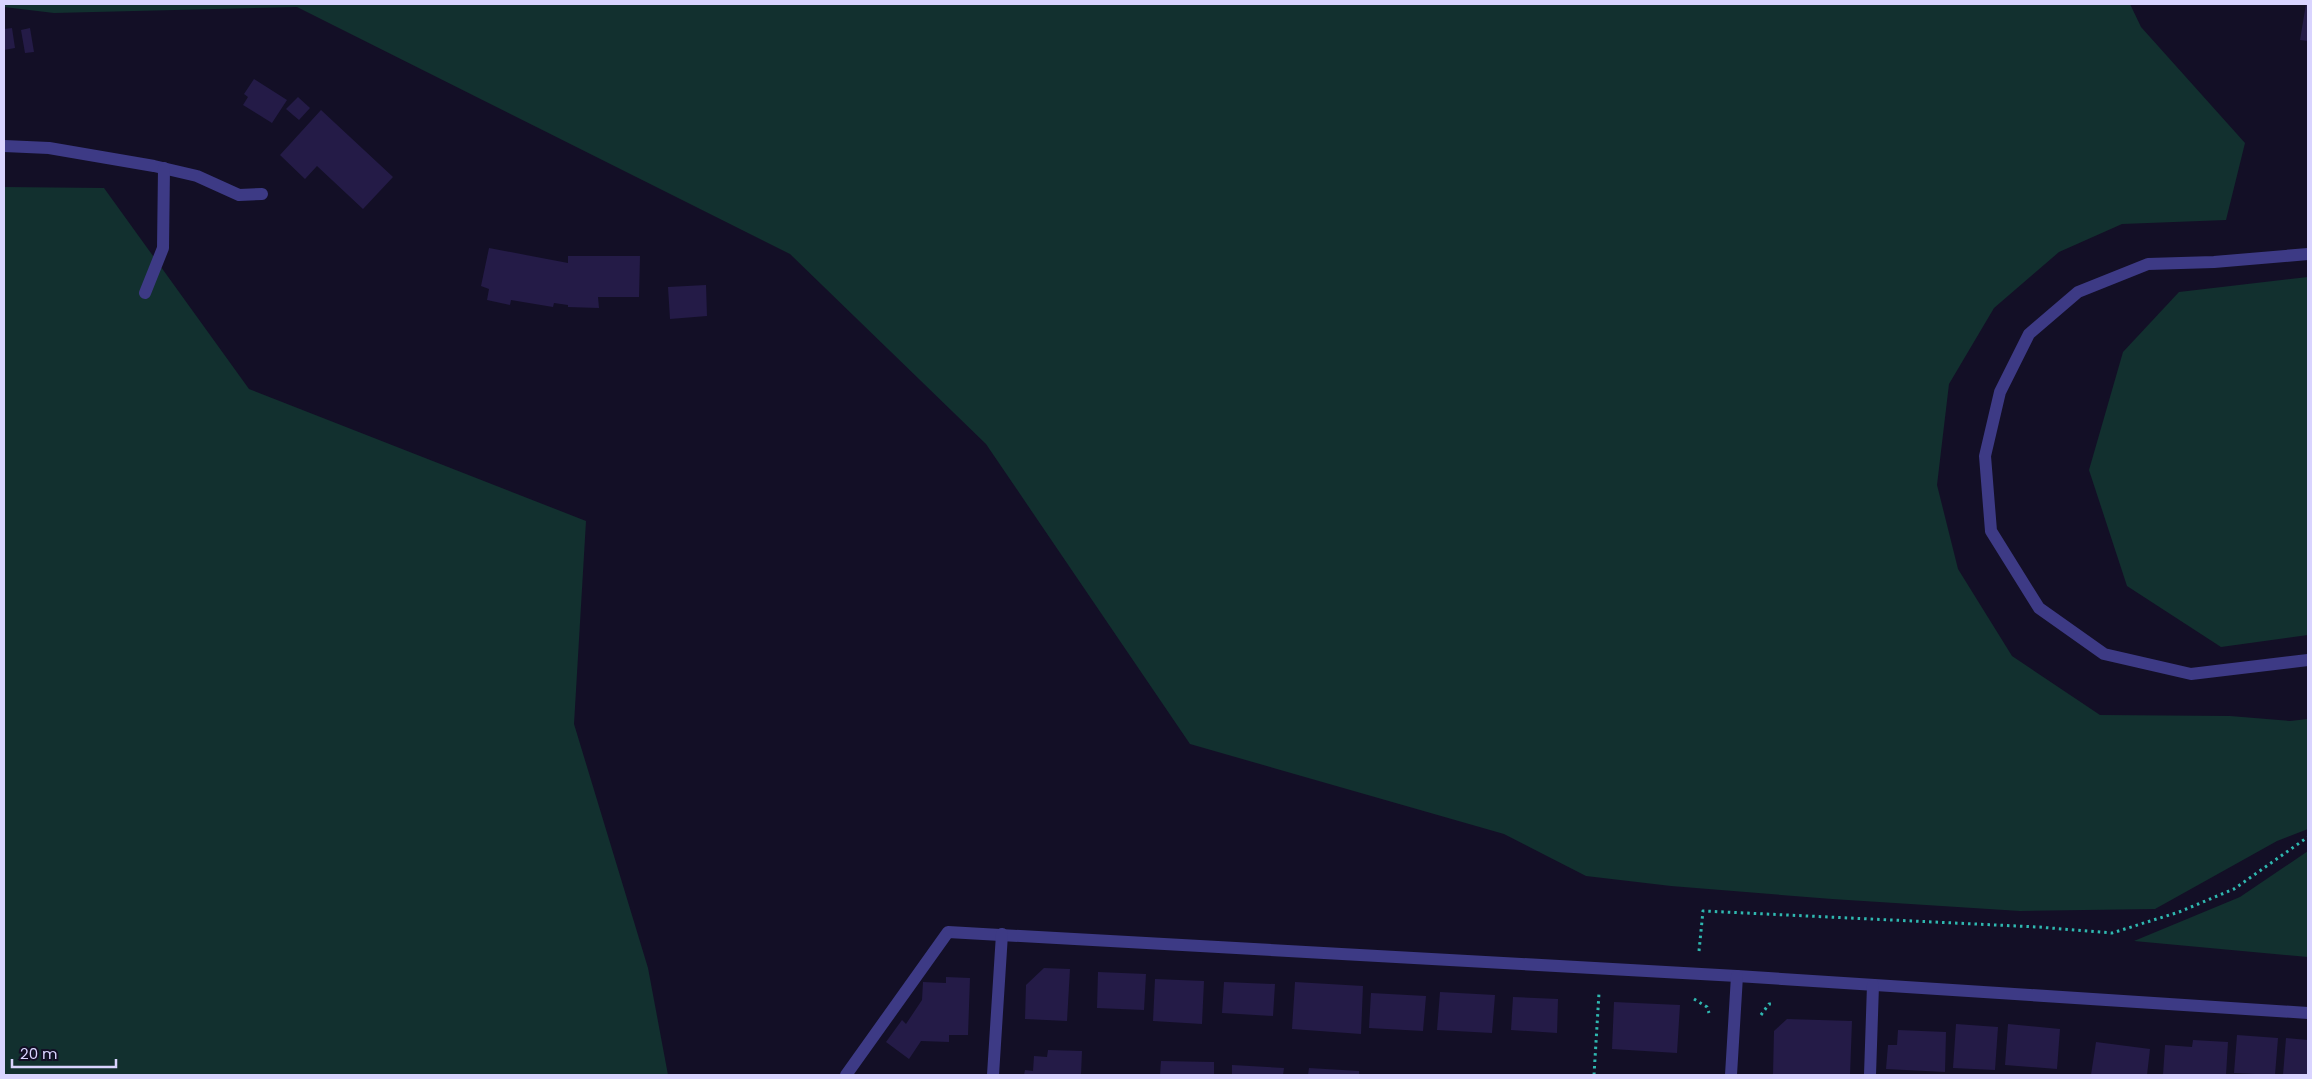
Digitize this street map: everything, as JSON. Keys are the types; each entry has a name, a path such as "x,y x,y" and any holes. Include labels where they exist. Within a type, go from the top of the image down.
{"street":[{"path":"4,146 49,148 164,168 197,176 239,195 262,194"},
{"path":"145,293 163,248 164,168"},
{"path":"2308,254 2214,262 2148,264 2078,292 2028,334 2000,392 1985,456 1991,531 2039,608 2104,654 2190,674 2308,660"},
{"path":"846,1075 948,932 1737,976 2308,1013"},
{"path":"993,1075 1002,934"},
{"path":"1731,1075 1737,976"},
{"path":"1870,1075 1873,985"}],"path":[{"path":"1699,951 1703,910 2038,927 2112,933 2179,912 2234,889 2308,837"},
{"path":"1589,993 1608,994"},
{"path":"1594,1075 1599,994"},
{"path":"1685,999 1694,999 1707,1007 1709,1015"},
{"path":"1759,1022 1761,1013 1769,1004 1774,1004"}],"green space":[{"path":"4,4 2130,4 2141,27 2245,143 2226,220 2122,224 2059,252 1994,308 1949,384 1937,485 1958,569 2012,656 2100,715 2230,716 2290,721 2308,719 2308,829 2277,841 2155,909 2020,911 1832,899 1671,886 1586,876 1504,834 1190,744 986,444 790,254 297,7 54,13 4,7"},
{"path":"4,187 104,188 249,389 586,521 574,724 648,968 668,1075 4,1075"},
{"path":"2308,277 2308,635 2221,647 2127,586 2089,470 2123,352 2179,292"},
{"path":"2308,851 2308,957 2134,941 2240,897"}],"building":[{"path":"2306,4 2308,5 2308,41 2300,40"},
{"path":"12,28 15,48 4,50 4,29"},
{"path":"30,28 34,52 25,53 21,30"},
{"path":"254,79 287,100 272,123 243,105 248,97 244,94"},
{"path":"298,97 310,108 299,120 286,109"},
{"path":"321,110 393,177 363,209 317,166 305,179 280,155"},
{"path":"489,248 568,263 568,256 640,256 639,297 598,297 599,308 568,307 568,305 554,303 553,307 511,300 510,305 487,300 489,289 481,286"},
{"path":"706,285 707,316 670,319 668,287"},
{"path":"1044,968 1070,969 1067,1021 1025,1019 1026,985"},
{"path":"1098,972 1146,974 1144,1010 1097,1008"},
{"path":"946,977 970,978 968,1035 949,1035 949,1042 921,1041 909,1059 886,1042 902,1020 906,1024 922,1000 923,982 946,983"},
{"path":"1155,979 1204,981 1202,1024 1153,1021"},
{"path":"1224,982 1275,984 1273,1016 1222,1013"},
{"path":"1295,982 1363,986 1361,1034 1292,1029"},
{"path":"1440,992 1495,995 1492,1033 1437,1030"},
{"path":"1371,993 1426,996 1423,1031 1369,1028"},
{"path":"1513,997 1558,999 1557,1033 1511,1030"},
{"path":"1614,1002 1680,1005 1677,1053 1612,1049"},
{"path":"1787,1019 1852,1021 1850,1075 1773,1075 1774,1031"},
{"path":"1956,1024 1998,1027 1995,1070 1953,1068"},
{"path":"2008,1024 2060,1029 2057,1069 2005,1065"},
{"path":"1898,1030 1946,1032 1945,1072 1886,1069 1888,1045 1897,1045"},
{"path":"2237,1035 2278,1038 2275,1075 2234,1073"},
{"path":"2286,1038 2308,1040 2308,1075 2283,1075"},
{"path":"2193,1040 2228,1042 2226,1075 2163,1075 2165,1045 2192,1047"},
{"path":"2096,1042 2150,1049 2147,1075 2091,1075"},
{"path":"1048,1050 1082,1051 1081,1075 1024,1075 1025,1070 1033,1071 1034,1056 1047,1057"},
{"path":"1161,1061 1214,1062 1214,1075 1160,1075"},
{"path":"1232,1065 1284,1068 1283,1075 1232,1075"},
{"path":"1309,1068 1359,1071 1359,1075 1308,1075"}]}
